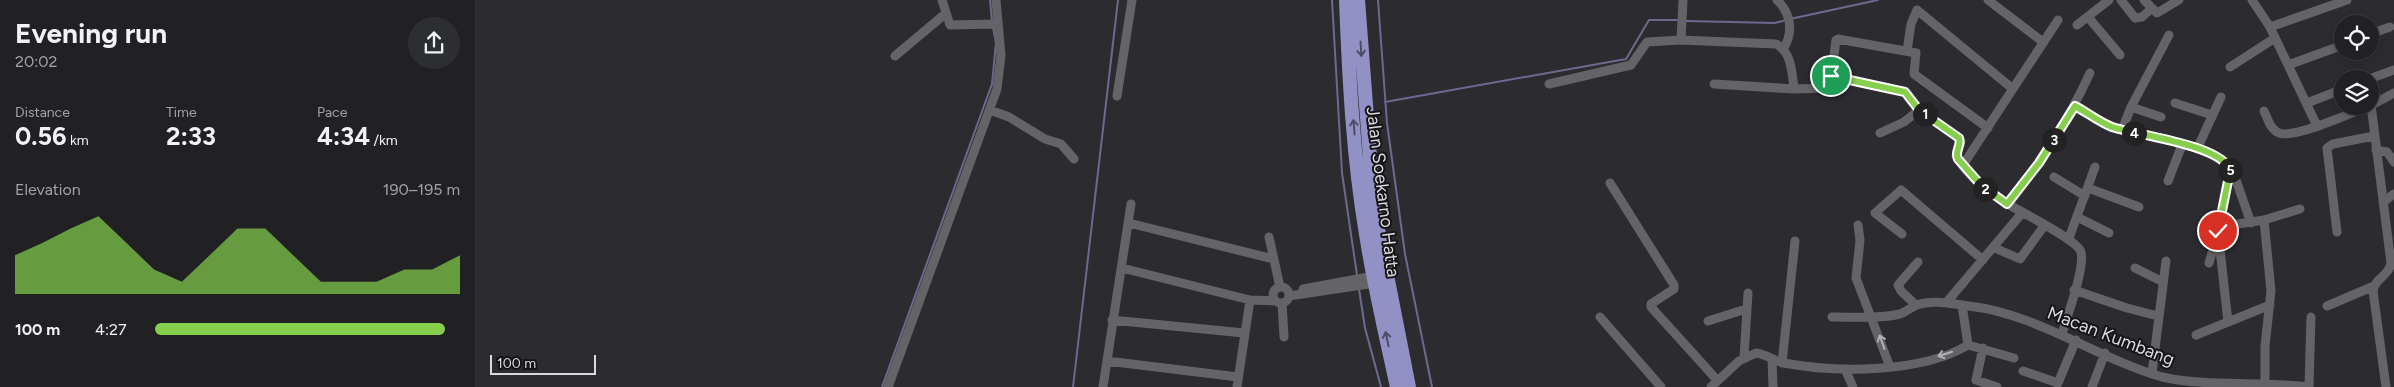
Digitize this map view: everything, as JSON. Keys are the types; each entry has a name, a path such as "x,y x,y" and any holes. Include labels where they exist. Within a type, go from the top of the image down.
{"highway":[{"name":"Jalan Soekarno Hatta","path":"1346,0 1348,56 1363,160 1409,387"},
{"name":"Jalan Soekarno Hatta","path":"1358,0 1366,234 1370,281 1397,387"}],"street":[{"path":"942,0 950,25 997,24"},
{"path":"888,387 997,89 1001,55 996,0"},
{"path":"1117,96 1132,0"},
{"path":"1681,40 1683,0"},
{"path":"1777,0 1789,20 1787,42 1783,49"},
{"path":"1988,0 2043,42"},
{"path":"2077,25 2109,0"},
{"path":"2121,0 2135,18 2142,17 2151,9"},
{"path":"2144,0 2151,9 2159,13 2179,0"},
{"path":"2252,0 2270,27 2317,126"},
{"path":"2270,27 2347,0"},
{"path":"1907,51 1911,24 1917,10 2013,89"},
{"path":"895,56 945,14"},
{"path":"2088,17 2120,55"},
{"path":"1961,162 1988,128 2058,20"},
{"path":"2379,31 2390,27"},
{"path":"2122,130 2131,107 2169,36"},
{"path":"2230,67 2275,38"},
{"path":"1714,84 1794,89 1827,88 1838,39 1917,54 1914,74 1988,128"},
{"path":"1549,84 1631,65 1647,42 1681,40 1772,43 1783,49 1792,70 1794,89"},
{"path":"2288,65 2334,48"},
{"path":"2379,75 2394,70"},
{"path":"2007,204 2039,163 2075,106 2090,73"},
{"path":"1831,76 1902,91 1907,94 1919,110 1959,138 1961,142 1956,154 1980,184 2007,204 2069,238 2079,247 2081,255 2074,290 2061,334"},
{"path":"2307,103 2334,92"},
{"path":"2379,101 2394,93"},
{"path":"2197,149 2221,97"},
{"path":"2175,103 2212,115"},
{"path":"2075,106 2103,123 2122,130 2160,137 2216,156 2226,163 2230,173 2236,180 2251,223"},
{"path":"2131,107 2161,117"},
{"path":"990,110 1009,117 1043,138 1061,144 1074,158"},
{"path":"1880,133 1904,122 1919,110"},
{"path":"2264,111 2273,129 2282,134 2317,126 2346,115"},
{"path":"2327,306 2374,286 2392,265 2371,115"},
{"path":"2337,232 2327,148 2333,144 2374,136"},
{"path":"2168,181 2182,144"},
{"path":"2376,150 2387,152 2394,162"},
{"path":"2069,238 2095,167"},
{"path":"2209,263 2230,173"},
{"path":"2054,177 2086,192 2139,207"},
{"path":"1610,183 1675,285 1674,289 1651,304 1651,306 1714,384 1744,358 1756,353 1781,363 1845,369 1890,367 1942,356 1969,345 2014,358"},
{"path":"1902,234 1875,213 1901,190 1983,260"},
{"path":"2383,202 2394,194"},
{"path":"1103,387 1131,204"},
{"path":"2218,231 2300,209"},
{"path":"1946,303 1995,248 2022,213"},
{"path":"2077,217 2109,233"},
{"path":"2264,220 2270,305 2265,346 2265,383"},
{"path":"1129,223 1273,259"},
{"path":"1858,225 1860,240 1855,278 1873,317 1890,367"},
{"path":"1995,248 2020,259 2044,226"},
{"path":"2218,231 2228,322"},
{"path":"1269,237 1283,296 1284,337"},
{"path":"1781,363 1795,241"},
{"path":"2152,373 2166,260"},
{"path":"1916,305 1897,285 1918,262"},
{"path":"1122,268 1250,300 1370,281"},
{"path":"2135,268 2163,282"},
{"path":"2374,286 2386,387"},
{"path":"2074,290 2127,308 2158,316"},
{"path":"1744,358 1748,293"},
{"path":"1237,387 1250,300"},
{"name":"Macan Kumbang","path":"1832,317 1873,317 1899,314 1916,305 1927,303 1962,305 2016,317 2061,334 2152,373 2168,383 2246,385 2265,383 2309,387"},
{"path":"1962,305 1969,345"},
{"path":"2196,335 2270,305"},
{"path":"1707,321 1746,309"},
{"path":"1600,317 1661,387"},
{"path":"2309,387 2311,317"},
{"path":"1112,320 1244,333"},
{"path":"2023,371 2057,385 2076,340"},
{"path":"1983,348 1976,380 1997,387"},
{"path":"2092,387 2105,353"},
{"path":"1772,359 1773,387"},
{"path":"1107,361 1238,377"},
{"path":"1845,369 1853,387"}],"waterway":[{"path":"990,0 992,20"},
{"path":"1073,387 1118,0"},
{"path":"1332,0 1342,173 1357,275"},
{"path":"1378,0 1387,123 1405,254 1432,387"},
{"path":"1790,19 1878,0"},
{"path":"1385,102 1626,59 1649,20 1678,20"},
{"path":"1686,21 1775,23 1786,20"},
{"path":"882,387 992,84 996,43 993,27"},
{"path":"1359,289 1365,328 1381,387"}],"route":[{"path":"1831,76 1905,92 1919,110 1956,134 1961,142 1956,154 1958,159 1971,176 2007,204 2039,163 2075,106 2112,127 2135,134 2160,137 2216,156 2226,163 2230,169 2218,231"}]}
